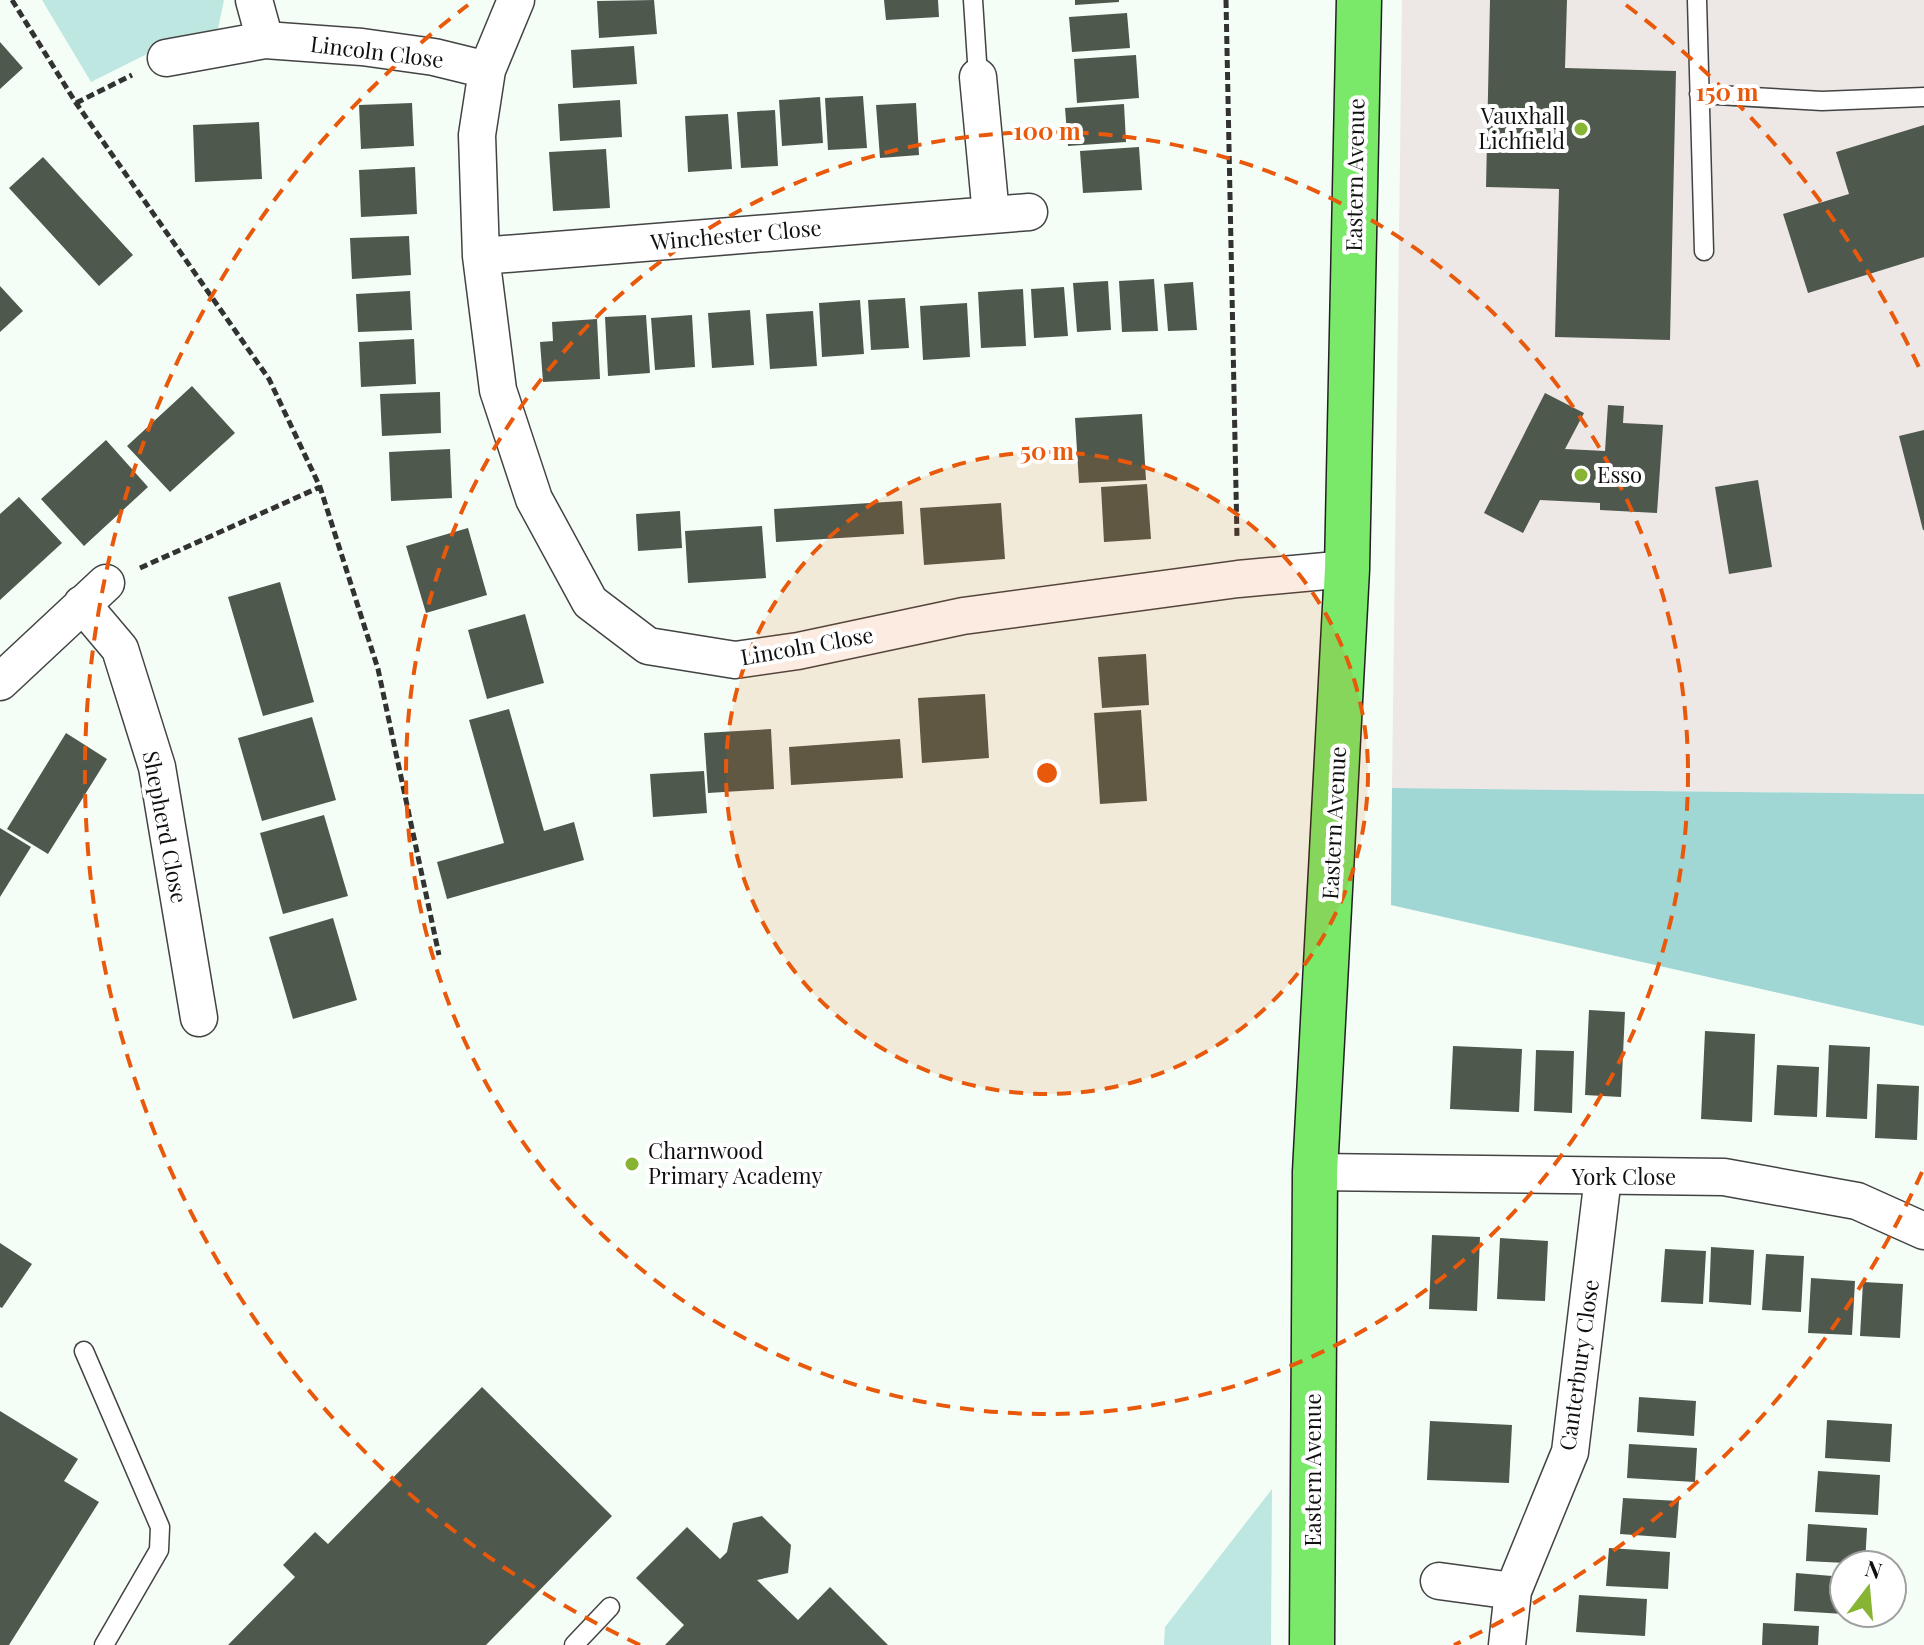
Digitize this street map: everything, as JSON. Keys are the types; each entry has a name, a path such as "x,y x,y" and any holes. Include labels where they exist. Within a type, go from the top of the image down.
{"highway":[{"name":"Eastern Avenue","path":"1312,1645 1315,1172 1347,569 1359,0"}],"street":[{"path":"254,0 265,40"},
{"name":"Lincoln Close","path":"516,0 487,70 477,135 481,256 498,390 534,499 590,602 648,646 735,660 798,651 963,616 1238,579 1347,569"},
{"name":"Lincoln Close","path":"166,58 265,40 362,47 434,57 487,70"},
{"path":"978,77 991,215"},
{"name":"Winchester Close","path":"481,256 1029,212"},
{"path":"0,682 94,594"},
{"name":"Shepherd Close","path":"94,594 120,649 157,767 199,1018"},
{"name":"York Close","path":"1315,1172 1724,1177 1857,1201 1924,1231"},
{"name":"Canterbury Close","path":"1507,1645 1513,1591 1570,1452 1603,1177"},
{"path":"1439,1581 1513,1591"}],"lane":[{"path":"973,0 978,77"},
{"path":"1697,0 1704,251"},
{"path":"1699,94 1822,101 1924,97"},
{"path":"84,1351 160,1527 159,1550 104,1645"},
{"path":"574,1645 610,1607"}],"path":[{"path":"12,0 76,103 269,379 320,487 378,669 439,955"},
{"path":"1226,0 1227,177 1238,579"},
{"path":"76,103 166,58"},
{"path":"94,594 320,487"}],"shaded area":[{"path":"42,0 224,0 215,43 149,53 91,82"},
{"path":"1402,0 1924,0 1924,794 1392,788"},
{"path":"1392,788 1924,794 1924,1026 1391,905"},
{"path":"1272,1489 1271,1645 1164,1645 1165,1627"}],"building":[{"path":"654,0 657,34 599,38 597,1"},
{"path":"884,0 938,0 939,17 886,20"},
{"path":"1075,0 1119,0 1119,2 1075,5"},
{"name":"Vauxhall Lichfield","path":"1490,0 1567,0 1565,68 1676,71 1670,340 1555,337 1559,189 1486,187"},
{"path":"1127,13 1130,48 1072,52 1069,17"},
{"path":"0,42 23,68 0,89"},
{"path":"634,46 637,84 573,88 571,50"},
{"path":"1136,55 1139,98 1077,103 1074,59"},
{"path":"863,96 867,148 828,150 825,98"},
{"path":"820,97 823,143 782,146 779,100"},
{"path":"620,100 622,137 560,141 558,104"},
{"path":"412,103 414,146 361,149 359,105"},
{"path":"916,103 919,155 880,158 876,105"},
{"path":"1124,104 1126,142 1068,146 1065,108"},
{"path":"775,110 778,166 741,168 737,112"},
{"path":"728,114 732,169 688,172 685,116"},
{"path":"259,122 262,179 195,182 193,125"},
{"path":"1924,125 1924,257 1808,293 1783,214 1849,194 1836,152"},
{"path":"1139,147 1142,190 1083,193 1080,151"},
{"path":"606,149 610,208 553,211 549,152"},
{"path":"43,157 133,255 99,286 9,188"},
{"path":"415,167 417,214 361,217 359,170"},
{"path":"409,236 411,275 352,279 350,238"},
{"path":"1154,279 1158,331 1122,332 1119,281"},
{"path":"1108,281 1111,330 1077,332 1073,283"},
{"path":"1193,282 1197,330 1168,331 1164,284"},
{"path":"0,286 23,311 0,332"},
{"path":"1064,287 1068,336 1034,338 1031,289"},
{"path":"1023,289 1026,346 981,348 978,292"},
{"path":"410,291 412,330 358,332 356,294"},
{"path":"905,298 909,348 871,350 868,300"},
{"path":"860,300 864,354 822,357 819,303"},
{"path":"967,303 970,357 923,360 920,306"},
{"path":"750,310 754,365 712,368 708,313"},
{"path":"813,311 817,366 770,369 766,314"},
{"path":"646,315 650,373 608,376 605,317"},
{"path":"692,315 695,367 655,370 651,318"},
{"path":"597,319 600,379 543,382 540,342 553,341 552,322"},
{"path":"414,339 416,384 361,387 359,342"},
{"path":"192,386 235,433 170,492 127,446"},
{"path":"440,392 441,433 382,436 380,394"},
{"name":"Esso","path":"1545,393 1584,413 1565,449 1605,451 1608,405 1624,406 1623,423 1663,425 1657,513 1600,510 1600,503 1540,500 1523,533 1484,513"},
{"path":"1142,414 1146,480 1079,483 1075,418"},
{"path":"1924,430 1924,530 1923,530 1899,436"},
{"path":"106,440 148,487 84,546 41,499"},
{"path":"450,449 452,498 391,501 389,452"},
{"path":"1758,480 1772,567 1729,574 1715,487"},
{"path":"1147,484 1151,539 1104,542 1101,487"},
{"path":"19,497 62,543 0,600 0,514"},
{"path":"902,501 904,534 776,542 774,509"},
{"path":"1001,503 1005,559 924,565 920,508"},
{"path":"680,511 682,548 638,551 636,514"},
{"path":"762,526 766,578 688,583 685,531"},
{"path":"468,528 487,595 426,613 406,546"},
{"path":"280,582 314,702 263,716 228,597"},
{"path":"525,614 544,683 487,699 468,630"},
{"path":"1146,654 1149,705 1102,708 1098,657"},
{"path":"985,694 989,758 922,763 918,698"},
{"path":"509,709 544,831 574,822 584,860 447,899 437,862 504,843 469,720"},
{"path":"1141,710 1147,801 1100,804 1094,713"},
{"path":"312,717 336,800 262,821 238,738"},
{"path":"771,729 774,789 708,793 704,733"},
{"path":"66,733 107,759 48,854 7,829"},
{"path":"900,739 903,778 791,785 789,747"},
{"path":"704,771 707,813 653,817 650,774"},
{"path":"324,815 348,896 283,914 260,833"},
{"path":"0,828 31,847 0,897"},
{"path":"333,918 357,1000 293,1019 269,937"},
{"path":"1589,1010 1625,1012 1621,1097 1585,1095"},
{"path":"1705,1031 1755,1034 1752,1122 1701,1119"},
{"path":"1829,1045 1870,1047 1867,1119 1826,1117"},
{"path":"1453,1046 1522,1049 1519,1112 1450,1109"},
{"path":"1536,1050 1574,1051 1572,1113 1534,1111"},
{"path":"1777,1065 1819,1067 1817,1117 1774,1115"},
{"path":"1877,1084 1919,1086 1917,1140 1875,1138"},
{"path":"1432,1235 1480,1237 1477,1311 1429,1309"},
{"path":"1500,1238 1548,1241 1545,1301 1497,1299"},
{"path":"0,1243 32,1264 2,1308 0,1307"},
{"path":"1711,1247 1754,1250 1751,1305 1709,1302"},
{"path":"1665,1249 1706,1251 1703,1304 1661,1302"},
{"path":"1766,1254 1804,1256 1801,1312 1762,1310"},
{"path":"1811,1278 1855,1281 1852,1335 1808,1333"},
{"path":"1863,1282 1903,1284 1900,1338 1860,1336"},
{"path":"482,1387 612,1516 486,1645 228,1645 295,1577 283,1565 315,1532 328,1544"},
{"path":"1639,1397 1696,1401 1694,1436 1637,1432"},
{"path":"0,1411 78,1459 64,1481 99,1502 9,1645 0,1645"},
{"path":"1827,1420 1892,1424 1890,1462 1825,1458"},
{"path":"1430,1421 1512,1425 1509,1483 1427,1480"},
{"path":"1629,1444 1697,1448 1695,1482 1627,1478"},
{"path":"1818,1471 1880,1475 1878,1515 1815,1512"},
{"path":"1623,1498 1679,1501 1676,1538 1620,1534"},
{"path":"762,1516 791,1545 788,1573 757,1580 798,1620 830,1587 888,1645 665,1645 684,1625 636,1578 687,1527 720,1559 727,1552 733,1523"},
{"path":"1808,1524 1867,1528 1866,1549 1828,1549 1828,1562 1806,1561"},
{"path":"1609,1548 1670,1552 1668,1589 1606,1586"},
{"path":"1796,1573 1828,1576 1828,1613 1794,1611"},
{"path":"1579,1595 1647,1599 1645,1636 1576,1632"},
{"path":"1763,1623 1819,1626 1818,1645 1762,1645"}],"place":[{"name":"Vauxhall Lichfield","path":"1581,129"},
{"name":"Esso","path":"1581,475"},
{"name":"Charnwood Primary Academy","path":"632,1164"}]}
